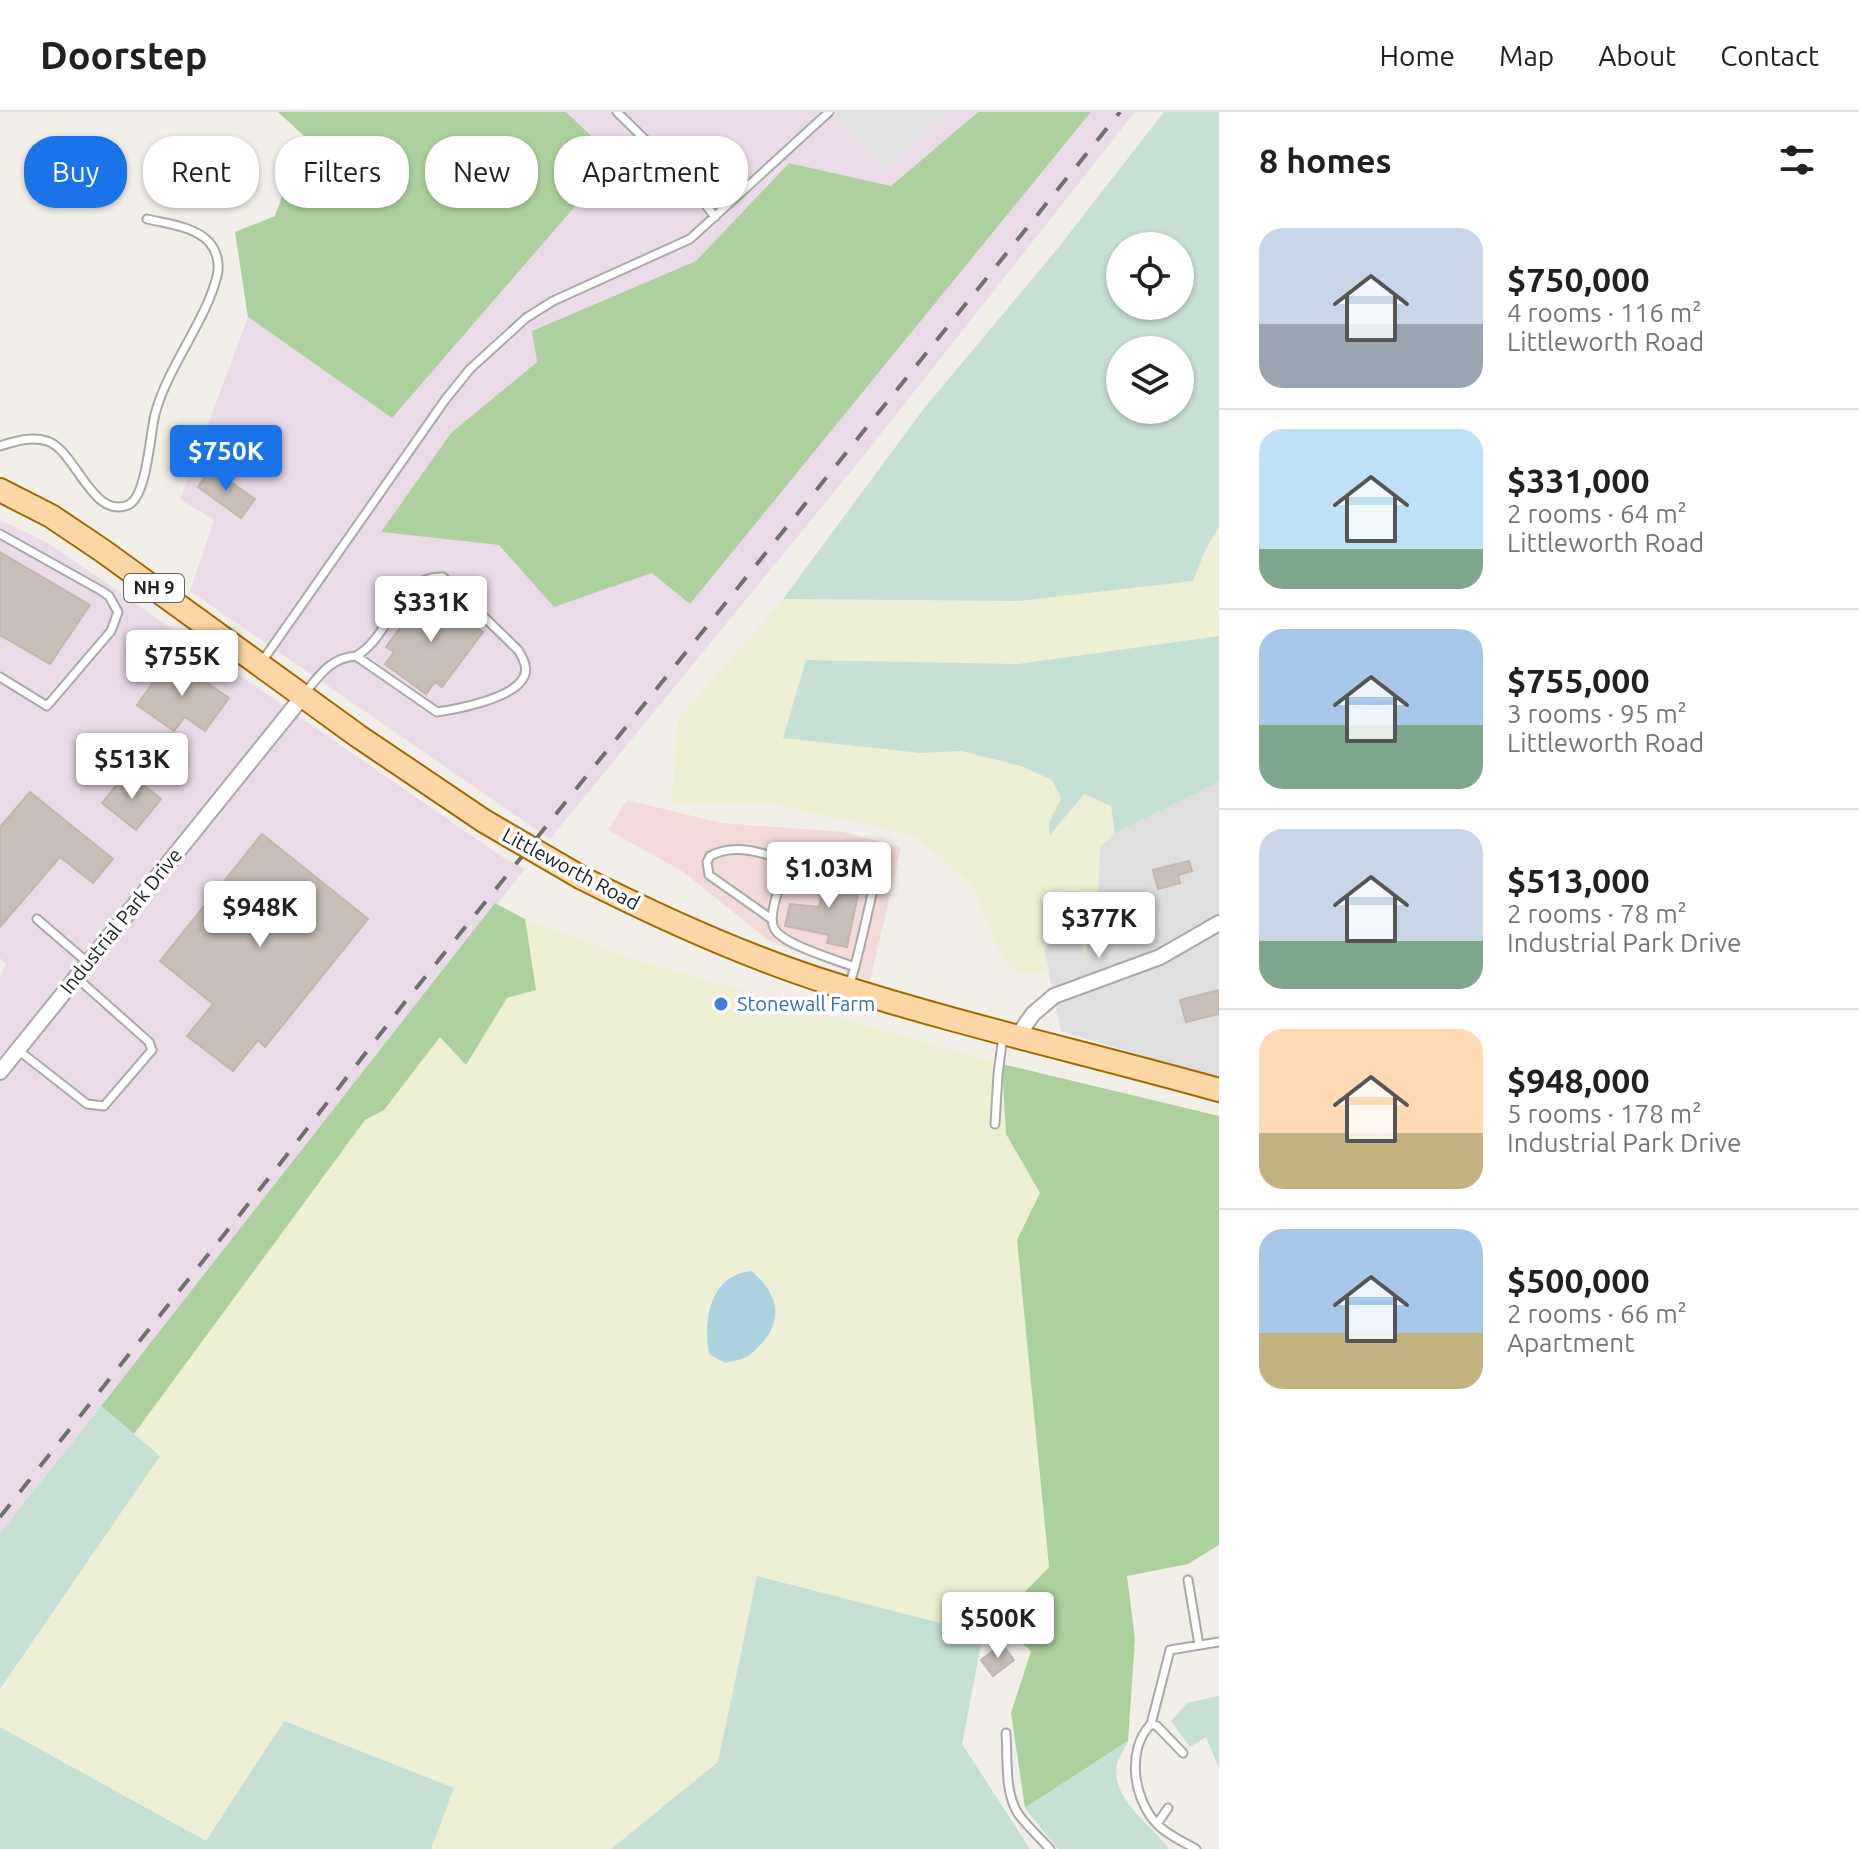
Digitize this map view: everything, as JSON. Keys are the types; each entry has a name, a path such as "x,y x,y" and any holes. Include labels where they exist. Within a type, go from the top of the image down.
{"main road":[{"name":"Littleworth Road","path":"0,490 51,516 103,551 303,696 484,821 582,878 729,946 848,989 1219,1090"}],"street":[{"name":"Industrial Park Drive","path":"0,1072 303,696"},
{"path":"1010,1035 1054,996 1160,957 1219,923"}],"lane":[{"path":"617,112 688,182 715,217"},
{"path":"260,665 445,400 497,342 553,301 690,239 829,112"},
{"path":"0,446 23,440 49,441 60,447 100,500 119,506 127,505 137,497 156,411 169,377 209,297 218,268 218,260 209,242 194,232 147,219"},
{"path":"0,534 100,590 109,596 118,612 111,631 47,706 0,677"},
{"path":"303,696 333,661 356,656 370,647 412,588 423,579 443,577 518,650 525,660 525,671 522,681 509,690 485,701 437,712 356,656"},
{"path":"848,989 855,967 867,920 875,868 862,860 811,855 790,861 746,849 731,848 710,856 707,862 709,875 770,918 778,935 855,967"},
{"path":"770,918 790,861"},
{"path":"37,919 87,962"},
{"path":"18,1050 87,1104 104,1106 152,1050 149,1042 76,976"},
{"path":"995,1124 998,1074 1010,1035"},
{"path":"1188,1580 1199,1645"},
{"path":"1196,1849 1157,1824 1144,1805 1137,1784 1137,1745 1151,1724 1170,1650 1219,1642"},
{"path":"1151,1724 1157,1726 1183,1753"},
{"path":"1006,1733 1013,1804 1050,1849"},
{"path":"1157,1824 1168,1808"}],"shaded area":[{"path":"566,112 978,112 891,186 789,163 748,206 748,136 590,136"},
{"path":"827,112 953,112 883,170"},
{"path":"1091,112 1135,112 857,464 550,839 190,591 214,520 180,499 248,317 391,417 573,208 746,208 696,261 532,331 537,362 451,433 382,532 499,545 554,607 652,573 690,603"},
{"path":"0,520 48,543 504,858 525,869 0,1533 0,976 6,964 0,958"},
{"path":"1219,782 1219,1079 1061,1031 1044,951 1056,926 1076,925 1085,952 1097,912 1100,847 1115,833"},
{"path":"627,800 721,823 844,832 901,848 870,981 768,940 682,871 608,830"}],"green space":[{"path":"278,112 566,112 592,136 554,136 554,208 574,208 392,418 248,317 235,232 275,216 278,208 409,208 409,136 304,136"},
{"path":"978,112 1091,112 690,604 652,573 554,607 499,545 381,532 451,433 537,362 532,331 696,261 789,163 891,186"},
{"path":"1164,112 1219,112 1219,527 1193,581 1019,601 783,599 925,407 1054,253"},
{"path":"1219,527 1219,636 1018,664 806,660 920,753 961,751 1021,766 1052,780 1061,798 1050,823 1051,834 1084,794 1111,806 1115,833 1100,847 1097,912 1084,954 1076,925 1056,926 1044,951 1050,971 1018,974 1002,957 971,883 914,836 772,803 672,803 678,719 783,599 1019,601 1193,581"},
{"path":"1219,636 1219,782 1115,833 1111,806 1084,794 1050,835 1049,823 1061,798 1052,780 1021,766 961,751 920,753 783,738 806,660 1018,664"},
{"path":"495,903 525,919 536,990 507,998 466,1065 440,1037 384,1110 365,1120 134,1434 101,1406"},
{"path":"525,919 638,961 1002,1064 1006,1133 1041,1193 1017,1240 1049,1568 983,1634 757,1576 718,1762 611,1849 431,1849 453,1787 206,1842 0,1727 0,1689 160,1456 134,1434 365,1119 384,1110 441,1036 466,1065 507,998 536,990"},
{"path":"1002,1064 1219,1116 1219,1545 1188,1564 1127,1576 1135,1639 1128,1741 1025,1808 1011,1713 1031,1651 997,1621 1049,1567 1017,1240 1040,1193 1006,1134"},
{"path":"101,1406 160,1456 0,1689 0,1533"},
{"path":"757,1576 983,1634 962,1744 1030,1849 611,1849 718,1762"},
{"path":"1219,1696 1219,1768 1206,1737 1190,1747 1171,1721 1187,1703"},
{"path":"284,1721 454,1788 431,1849 0,1849 0,1727 206,1841"},
{"path":"1128,1741 1117,1764 1116,1777 1120,1789 1134,1810 1169,1849 1058,1849 1025,1808"}],"water":[{"path":"751,1271 772,1297 775,1307 773,1327 750,1355 725,1363 709,1354 707,1327 712,1301 726,1281 737,1274"}],"building":[{"path":"211,468 255,499 241,518 198,487"},
{"path":"0,552 90,605 50,664 0,635"},
{"path":"427,591 483,632 442,687 435,682 426,694 385,664 394,652 386,647"},
{"path":"171,658 229,698 205,731 185,717 174,731 137,705"},
{"path":"127,772 161,799 136,830 102,803"},
{"path":"30,792 113,859 93,883 60,857 0,927 0,827"},
{"path":"262,834 368,919 265,1047 258,1040 233,1071 187,1036 213,1004 160,961"},
{"path":"1189,861 1192,871 1178,875 1180,883 1158,889 1153,870"},
{"path":"826,872 861,880 847,947 827,943 829,935 785,926 790,904 819,907"},
{"path":"1219,990 1219,1014 1186,1022 1180,1000"},
{"path":"1002,1644 1014,1660 993,1676 981,1660"}],"railway":[{"path":"0,1517 405,1002 1120,112"}],"place":[{"name":"Stonewall Farm","path":"721,1004"}]}
